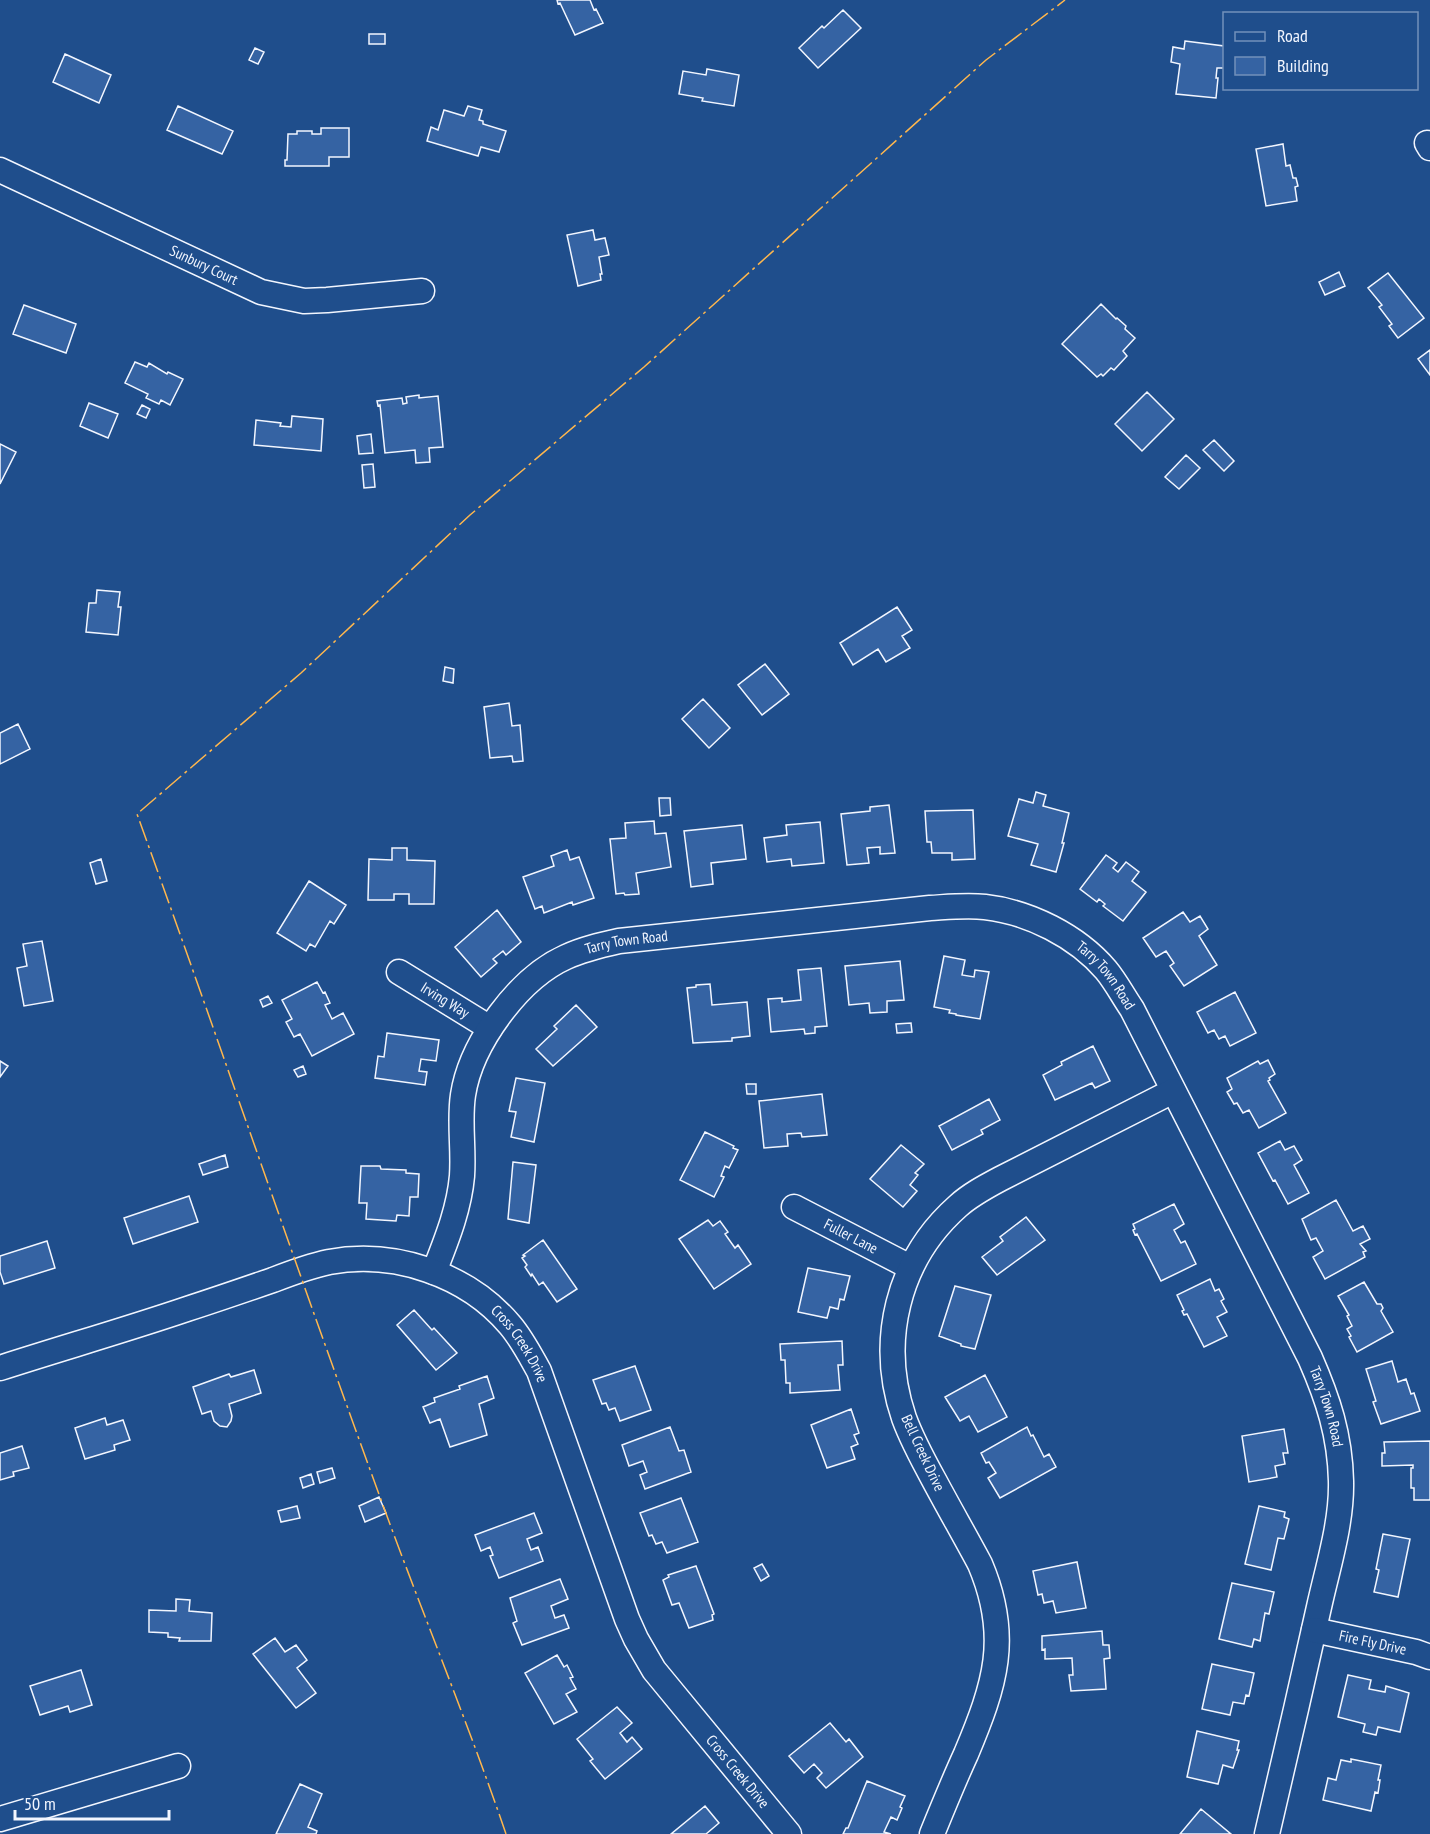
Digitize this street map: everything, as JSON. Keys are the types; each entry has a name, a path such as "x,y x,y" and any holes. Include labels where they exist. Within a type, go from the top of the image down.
{"street":[{"name":"Sunbury Court","path":"0,170 261,292 304,301 422,291"},
{"name":"Tarry Town Road","path":"434,1272 459,1199 462,1177 462,1110 470,1072 490,1028 510,1002 526,984 565,958 591,947 619,941 961,906 1008,911 1033,920 1064,936 1105,969 1132,1009 1310,1358 1330,1406 1340,1457 1340,1508 1267,1834"},
{"name":"Irving Way","path":"399,972 490,1028"},
{"name":"Bell Creek Drive","path":"932,1834 985,1709 996,1662 996,1624 988,1583 980,1564 914,1443 904,1419 897,1392 892,1345 900,1296 910,1267 924,1244 958,1205 978,1190 1173,1090"},
{"name":"Fuller Lane","path":"794,1207 910,1267"},
{"name":"Cross Creek Drive","path":"0,1368 329,1262 375,1259 405,1263 434,1272 464,1286 509,1324 539,1371 627,1619 646,1658 789,1834"},
{"name":"Fire Fly Drive","path":"1314,1630 1430,1657"},
{"path":"0,1819 178,1766"}],"building":[{"path":"557,0 590,0 603,23 575,35"},
{"path":"843,10 861,28 818,68 799,48"},
{"path":"369,34 385,34 385,44 369,44"},
{"path":"1185,41 1223,46 1223,68 1217,68 1216,98 1176,94 1180,64 1171,62 1173,47 1184,49"},
{"path":"255,48 264,52 258,64 249,60"},
{"path":"65,54 111,75 99,103 53,82"},
{"path":"707,69 739,75 734,106 702,101 703,98 679,94 683,71 706,75"},
{"path":"178,106 233,131 222,154 167,130"},
{"path":"468,106 482,110 479,120 483,121 483,124 506,131 499,152 481,147 478,156 427,141 431,127 438,130 444,110 464,116"},
{"path":"321,128 349,128 349,157 329,157 329,166 285,166 288,134 297,134 297,131 312,131 312,134 321,134"},
{"path":"1283,144 1286,166 1290,165 1293,178 1296,178 1298,186 1295,187 1297,201 1266,206 1256,149"},
{"path":"593,230 595,240 605,238 609,255 599,257 601,280 578,286 567,235"},
{"path":"1339,272 1345,286 1325,295 1319,282"},
{"path":"1388,273 1424,318 1398,338 1389,326 1392,324 1379,307 1382,305 1368,288"},
{"path":"1101,304 1126,326 1125,329 1135,338 1123,351 1127,356 1114,370 1111,368 1103,376 1101,374 1097,377 1062,344"},
{"path":"24,305 76,324 66,353 13,334"},
{"path":"1430,350 1430,375 1418,359"},
{"path":"135,362 147,367 149,363 167,374 168,372 183,379 170,405 161,400 159,404 146,398 148,394 125,383"},
{"path":"1147,392 1174,419 1142,451 1115,424"},
{"path":"419,395 419,398 438,396 443,447 429,448 430,462 416,463 415,450 385,453 380,405 378,406 377,401 402,398 403,404 407,403 406,397"},
{"path":"89,403 118,414 108,438 80,426"},
{"path":"142,405 150,409 146,418 137,414"},
{"path":"292,416 323,419 321,451 254,445 256,420 281,423 280,426 291,427"},
{"path":"371,434 373,453 359,454 357,436"},
{"path":"1214,440 1234,461 1224,471 1203,450"},
{"path":"0,444 16,452 0,484"},
{"path":"1186,455 1200,468 1179,489 1165,477"},
{"path":"373,464 375,487 364,488 362,465"},
{"path":"97,590 120,592 118,635 86,632 89,603 96,603"},
{"path":"897,607 912,630 902,636 910,648 886,662 878,649 853,665 840,643"},
{"path":"765,664 789,694 762,715 738,685"},
{"path":"445,667 454,669 453,683 443,681"},
{"path":"703,699 730,728 709,748 682,719"},
{"path":"509,703 512,726 520,725 523,761 513,762 512,756 490,758 484,707"},
{"path":"18,724 30,749 0,764 0,733"},
{"path":"1036,792 1046,795 1043,806 1069,813 1056,872 1031,865 1038,844 1008,836 1019,799 1033,803"},
{"path":"659,798 670,798 671,815 660,816"},
{"path":"889,805 895,853 880,854 880,847 867,848 869,863 847,865 841,814 870,811 870,807"},
{"path":"973,810 975,859 952,860 952,853 932,853 931,842 927,842 925,811"},
{"path":"654,821 655,834 666,833 671,867 636,873 639,894 616,894 610,839 626,838 625,823"},
{"path":"820,822 824,863 792,866 791,859 767,862 764,838 787,835 786,825"},
{"path":"742,825 746,859 711,863 713,884 691,887 684,831"},
{"path":"392,848 407,848 407,860 435,861 434,904 409,904 409,894 394,894 394,900 368,900 369,859 392,860"},
{"path":"567,850 570,860 579,857 594,898 573,905 572,902 544,913 542,906 535,909 523,877 554,866 551,856"},
{"path":"1106,855 1117,863 1113,868 1118,872 1126,862 1139,872 1132,881 1146,892 1123,921 1103,906 1105,904 1099,899 1097,902 1080,889"},
{"path":"101,859 107,881 96,884 90,863"},
{"path":"309,881 346,905 334,924 330,921 315,947 310,944 306,951 277,933"},
{"path":"497,910 521,942 506,955 503,951 493,959 497,963 481,977 455,947"},
{"path":"1183,912 1190,922 1200,916 1208,929 1199,936 1217,965 1184,986 1170,966 1174,963 1166,951 1156,957 1143,938"},
{"path":"42,941 53,1001 24,1006 17,968 27,966 23,944"},
{"path":"944,956 965,960 962,975 974,977 975,970 989,972 980,1019 956,1015 949,1013 950,1010 934,1007"},
{"path":"900,961 904,1000 887,1001 887,1012 870,1013 869,1003 849,1005 845,966"},
{"path":"821,968 827,1026 815,1027 815,1033 805,1034 804,1029 771,1032 768,999 782,998 782,1002 801,1000 798,970"},
{"path":"317,982 330,1003 325,1005 332,1019 343,1013 354,1034 312,1056 300,1034 294,1037 286,1022 292,1019 282,1000"},
{"path":"710,984 712,1005 747,1002 750,1036 732,1038 732,1041 693,1043 687,988"},
{"path":"1235,992 1256,1033 1230,1046 1225,1036 1219,1039 1214,1030 1208,1033 1197,1012"},
{"path":"268,996 272,1003 263,1007 260,1000"},
{"path":"576,1005 597,1027 553,1066 536,1049 557,1029 554,1026"},
{"path":"911,1023 912,1032 897,1033 896,1024"},
{"path":"387,1033 439,1040 436,1061 421,1059 419,1071 427,1072 425,1085 375,1078 378,1056 384,1057"},
{"path":"1093,1046 1110,1081 1095,1088 1092,1083 1055,1100 1043,1075 1062,1065 1061,1062"},
{"path":"1268,1060 1275,1074 1268,1081 1286,1113 1259,1128 1249,1110 1243,1113 1237,1103 1234,1104 1227,1092 1232,1089 1227,1078 1258,1061 1260,1064"},
{"path":"0,1061 8,1066 0,1077"},
{"path":"303,1066 306,1074 298,1077 294,1070"},
{"path":"516,1078 545,1083 534,1142 511,1137 516,1112 509,1111"},
{"path":"746,1084 756,1084 756,1094 747,1094"},
{"path":"822,1094 827,1135 802,1137 801,1133 787,1134 788,1146 764,1148 759,1101"},
{"path":"989,1099 1000,1120 981,1130 983,1134 952,1150 939,1126"},
{"path":"705,1132 738,1150 729,1168 725,1166 721,1176 724,1177 714,1197 680,1180"},
{"path":"1280,1141 1285,1150 1294,1146 1302,1160 1294,1165 1309,1193 1288,1204 1258,1153"},
{"path":"901,1145 924,1164 915,1173 918,1175 910,1185 917,1191 903,1207 870,1179"},
{"path":"225,1155 228,1167 203,1175 199,1164"},
{"path":"513,1162 536,1165 529,1223 508,1219"},
{"path":"361,1166 380,1166 381,1169 406,1170 406,1173 419,1174 418,1197 410,1197 409,1216 397,1215 396,1221 366,1219 367,1203 359,1203"},
{"path":"189,1196 198,1222 133,1244 124,1218"},
{"path":"1336,1200 1353,1231 1363,1226 1370,1239 1360,1244 1366,1251 1363,1252 1365,1257 1325,1279 1313,1257 1323,1251 1316,1238 1311,1240 1302,1219"},
{"path":"1174,1204 1184,1224 1174,1230 1181,1243 1185,1241 1196,1264 1161,1281 1137,1234 1135,1235 1133,1224"},
{"path":"1026,1217 1045,1240 997,1275 982,1257 1003,1241 1000,1237"},
{"path":"708,1220 713,1226 720,1221 728,1232 725,1234 735,1248 738,1245 751,1264 714,1289 679,1239"},
{"path":"543,1240 577,1289 557,1302 543,1282 539,1285 532,1274 531,1276 522,1258"},
{"path":"47,1241 55,1268 4,1284 0,1272 0,1256"},
{"path":"808,1268 850,1276 844,1300 840,1299 838,1309 830,1307 827,1318 798,1312"},
{"path":"1210,1279 1215,1291 1219,1289 1224,1299 1221,1301 1227,1312 1217,1317 1227,1336 1204,1347 1187,1314 1184,1315 1177,1295"},
{"path":"1364,1282 1377,1304 1381,1304 1383,1308 1381,1311 1393,1332 1357,1352 1347,1329 1352,1326 1347,1316 1349,1315 1338,1296"},
{"path":"955,1286 991,1295 975,1349 961,1346 961,1344 939,1336"},
{"path":"414,1310 457,1353 436,1370 397,1325"},
{"path":"842,1341 843,1365 838,1365 840,1390 790,1393 790,1383 786,1383 785,1360 781,1360 780,1344"},
{"path":"1392,1361 1398,1382 1406,1379 1420,1411 1381,1424 1373,1402 1376,1401 1366,1369"},
{"path":"635,1366 651,1410 620,1421 615,1408 609,1410 606,1403 602,1404 593,1380"},
{"path":"254,1370 261,1393 229,1404 232,1416 227,1427 220,1426 214,1421 211,1411 202,1414 193,1387 229,1374 231,1377"},
{"path":"985,1375 1007,1417 978,1432 969,1416 960,1421 945,1397"},
{"path":"487,1376 494,1398 479,1404 487,1435 450,1447 440,1419 430,1423 423,1407 435,1402 434,1398"},
{"path":"851,1409 859,1433 854,1435 858,1444 851,1447 855,1459 827,1468 811,1425"},
{"path":"105,1418 107,1425 123,1420 130,1440 114,1445 115,1450 85,1459 75,1428"},
{"path":"670,1427 679,1451 684,1450 691,1472 645,1489 640,1475 647,1472 643,1461 629,1466 622,1445"},
{"path":"1027,1427 1044,1457 1049,1454 1056,1467 1000,1498 988,1478 996,1473 989,1462 986,1463 981,1453"},
{"path":"1284,1429 1288,1453 1283,1453 1285,1464 1275,1466 1277,1477 1249,1482 1242,1436"},
{"path":"1430,1441 1430,1500 1414,1500 1414,1488 1411,1488 1413,1465 1382,1466 1382,1453 1385,1453 1384,1442"},
{"path":"22,1446 29,1468 13,1472 14,1476 0,1480 0,1453"},
{"path":"332,1468 335,1478 320,1483 317,1472"},
{"path":"311,1474 314,1484 303,1488 300,1478"},
{"path":"379,1497 386,1513 365,1522 359,1506"},
{"path":"681,1498 698,1542 667,1553 662,1542 656,1544 652,1535 649,1536 640,1513"},
{"path":"297,1506 300,1518 281,1522 278,1511"},
{"path":"1259,1506 1285,1512 1284,1517 1289,1519 1284,1539 1278,1538 1271,1570 1245,1564"},
{"path":"534,1513 542,1533 527,1539 531,1550 538,1547 543,1561 499,1578 490,1556 493,1555 490,1547 481,1551 475,1535"},
{"path":"1383,1534 1410,1539 1398,1597 1374,1592"},
{"path":"1077,1562 1086,1608 1056,1613 1053,1601 1044,1603 1042,1594 1038,1595 1033,1571"},
{"path":"762,1564 769,1576 761,1581 754,1568"},
{"path":"696,1566 714,1614 712,1615 713,1620 689,1628 679,1603 672,1605 663,1580 669,1577 668,1575"},
{"path":"560,1579 568,1599 551,1606 555,1618 564,1615 569,1628 522,1645 513,1623 517,1621 510,1598"},
{"path":"1232,1583 1274,1592 1269,1614 1265,1613 1260,1641 1254,1639 1252,1647 1219,1639"},
{"path":"176,1599 190,1600 189,1611 212,1613 211,1641 179,1641 180,1638 168,1637 168,1633 149,1632 149,1610 176,1611"},
{"path":"1102,1631 1103,1645 1109,1645 1110,1658 1104,1659 1106,1689 1071,1691 1069,1675 1073,1675 1072,1658 1045,1659 1045,1649 1042,1650 1042,1636"},
{"path":"275,1638 285,1652 296,1645 307,1660 297,1668 316,1693 296,1708 253,1654"},
{"path":"557,1655 564,1667 567,1665 573,1677 570,1678 576,1689 566,1694 577,1712 554,1724 525,1673"},
{"path":"1212,1664 1254,1673 1249,1696 1246,1695 1244,1704 1233,1702 1230,1715 1202,1709"},
{"path":"81,1670 92,1705 70,1712 68,1706 40,1715 30,1686"},
{"path":"1348,1675 1371,1680 1369,1689 1385,1692 1386,1686 1409,1693 1400,1732 1378,1727 1376,1735 1363,1732 1365,1724 1338,1717"},
{"path":"617,1707 632,1723 620,1733 627,1742 632,1737 642,1749 605,1779 590,1761 593,1759 577,1739"},
{"path":"830,1723 846,1742 849,1739 863,1757 826,1788 817,1778 822,1773 814,1764 804,1773 789,1756"},
{"path":"1197,1731 1239,1741 1237,1750 1239,1750 1233,1768 1223,1765 1218,1784 1187,1777"},
{"path":"1351,1759 1381,1765 1378,1793 1375,1792 1371,1811 1323,1800 1328,1778 1336,1780 1341,1760 1351,1762"},
{"path":"867,1781 905,1796 897,1820 891,1817 884,1832 891,1834 843,1834 848,1828"},
{"path":"300,1784 322,1794 308,1827 317,1831 316,1834 276,1834"},
{"path":"705,1806 719,1823 706,1834 671,1834"},
{"path":"1201,1809 1231,1834 1180,1834"}],"power":[{"path":"506,1834 349,1412 137,814 301,673 470,515 644,367 986,60 1065,0"}]}
